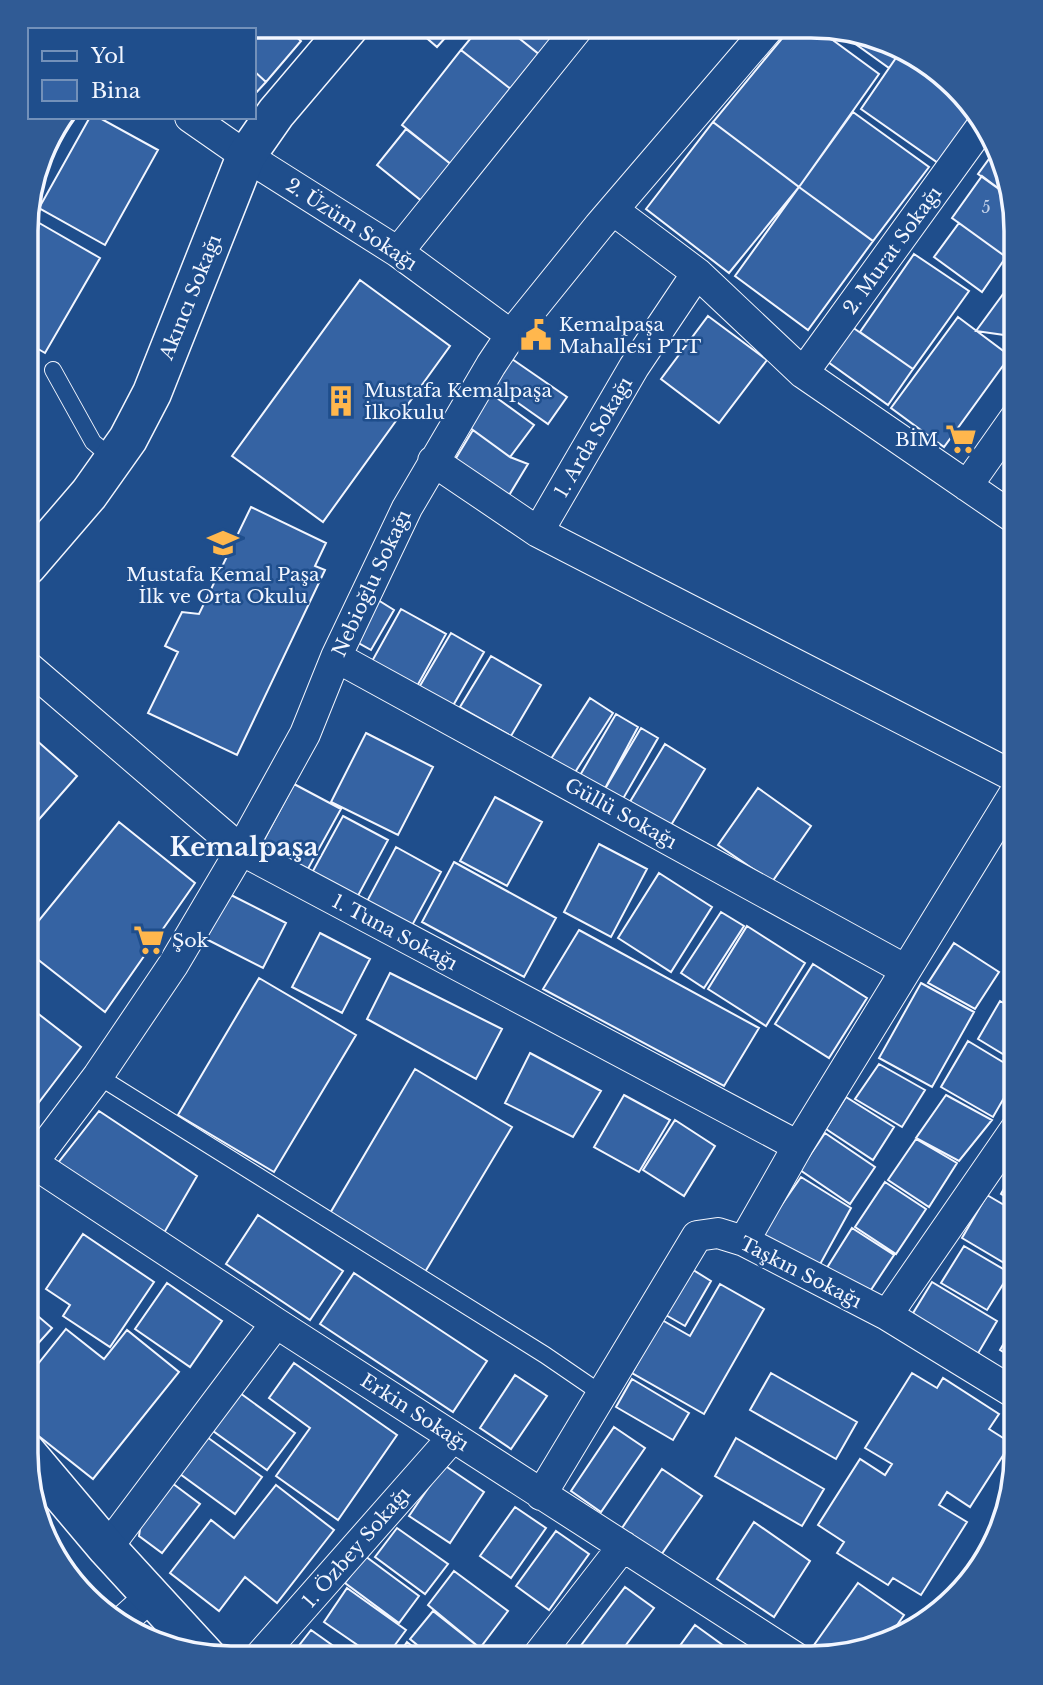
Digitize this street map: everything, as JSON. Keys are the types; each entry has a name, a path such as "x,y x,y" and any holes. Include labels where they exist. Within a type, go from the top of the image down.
{"street":[{"name":"Akıncı Sokağı","path":"38,553 89,494 128,439 152,393 246,156 276,113 340,38"},
{"path":"398,252 570,38"},
{"name":"Nebioğlu Sokağı","path":"38,1156 98,1076 173,965 242,850 304,734 336,657 407,508 511,335 759,38"},
{"name":"2. Üzüm Sokağı","path":"193,119 246,156 398,252 511,335"},
{"name":"2. Murat Sokağı","path":"803,373 977,132"},
{"path":"613,210 697,273 803,373 1004,511"},
{"name":"1. Arda Sokağı","path":"538,531 634,367 697,273"},
{"path":"967,486 1004,433"},
{"path":"433,461 538,531 1004,771"},
{"name":"Güllü Sokağı","path":"336,657 906,970"},
{"name":"1. Tuna Sokağı","path":"38,675 242,850 798,1146"},
{"path":"744,1241 798,1146 1004,810"},
{"path":"887,1315 1004,1145"},
{"name":"Erkin Sokağı","path":"38,1172 776,1646"},
{"name":"Taşkın Sokağı","path":"541,1495 697,1236 718,1233 744,1241 887,1315 1004,1387"},
{"path":"107,1548 276,1323"},
{"name":"1. Özbey Sokağı","path":"269,1646 453,1437"},
{"path":"43,1490 107,1548 194,1642"},
{"path":"545,1646 623,1546"},
{"path":"128,1616 151,1596"}],"lane":[{"path":"53,370 93,442 113,459"},
{"path":"98,1076 534,1348 602,1394"}],"building":[{"path":"256,38 298,38 301,41 266,82 256,73"},
{"path":"427,38 445,38 437,47"},
{"path":"471,38 519,38 540,55 512,90 461,50"},
{"path":"519,38 553,38 540,55"},
{"path":"782,38 832,40 879,74 799,187 713,122"},
{"path":"855,44 896,58 889,68"},
{"path":"461,50 512,90 452,165 402,125"},
{"path":"896,58 929,78 948,95 971,124 941,165 861,109"},
{"path":"256,73 266,82 256,93"},
{"path":"853,112 929,167 873,241 799,187"},
{"path":"89,119 102,119 158,150 105,245 40,206"},
{"path":"713,122 799,187 729,273 646,209"},
{"path":"406,129 452,165 423,202 377,165"},
{"path":"990,158 1000,190 978,174"},
{"path":"982,176 1000,189 1001,194 1004,256 952,218"},
{"path":"799,187 873,241 808,330 735,276"},
{"path":"39,223 100,258 45,353 38,349"},
{"path":"959,223 1004,256 1004,260 982,292 934,257"},
{"path":"914,254 969,291 913,369 860,332"},
{"name":"Mustafa Kemalpaşa İlkokulu","path":"360,280 450,346 323,522 232,456"},
{"path":"1004,293 1004,335 976,331"},
{"path":"708,316 767,360 719,423 661,379"},
{"path":"958,317 1004,352 1004,364 944,447 891,408"},
{"path":"852,327 913,369 888,405 828,362"},
{"path":"512,359 567,397 548,424 494,386"},
{"path":"490,393 534,425 510,457 466,425"},
{"path":"473,430 510,457 528,464 505,502 450,468"},
{"path":"251,507 326,543 315,566 325,570 237,755 148,713 178,652 165,646 182,612 199,614"},
{"path":"378,600 394,610 371,650 355,641"},
{"path":"401,609 446,634 416,688 371,663"},
{"path":"451,633 484,652 447,716 414,696"},
{"path":"491,656 541,685 511,736 460,707"},
{"path":"590,698 613,713 572,777 549,762"},
{"path":"616,714 638,727 602,794 579,777"},
{"path":"641,728 658,738 620,804 602,794"},
{"path":"366,733 433,767 398,835 331,802"},
{"path":"38,742 77,776 38,820"},
{"path":"665,744 705,769 668,830 628,805"},
{"path":"294,784 341,809 304,876 258,851"},
{"path":"758,788 811,826 772,882 718,845"},
{"path":"495,797 542,822 507,886 460,861"},
{"path":"343,816 388,840 353,905 308,880"},
{"path":"119,822 195,883 105,1012 38,960 38,921"},
{"path":"599,844 647,869 611,937 564,912"},
{"path":"396,847 441,872 409,931 364,907"},
{"path":"454,862 556,918 524,977 422,922"},
{"path":"659,873 712,907 671,972 618,938"},
{"path":"229,894 286,923 263,968 206,939"},
{"path":"721,912 744,926 704,988 681,973"},
{"path":"747,926 805,963 766,1026 708,989"},
{"path":"579,930 759,1028 724,1086 543,989"},
{"path":"320,933 370,959 342,1013 292,987"},
{"path":"954,943 999,972 975,1009 928,983"},
{"path":"813,964 867,998 829,1058 775,1024"},
{"path":"390,973 502,1029 476,1079 367,1019"},
{"path":"259,978 356,1035 274,1172 178,1115"},
{"path":"921,983 974,1012 932,1087 879,1058"},
{"path":"1000,1001 1004,1003 1004,1055 978,1039"},
{"path":"38,1014 81,1047 38,1104"},
{"path":"968,1041 1004,1063 1004,1098 993,1117 941,1087"},
{"path":"530,1053 601,1091 573,1137 505,1103"},
{"path":"879,1064 925,1090 902,1127 855,1099"},
{"path":"415,1069 512,1127 425,1272 329,1215"},
{"path":"624,1095 670,1120 639,1172 594,1147"},
{"path":"946,1095 992,1120 959,1161 916,1138"},
{"path":"846,1097 894,1127 873,1160 826,1129"},
{"path":"99,1111 197,1176 164,1233 54,1168"},
{"path":"675,1120 715,1146 684,1196 643,1170"},
{"path":"825,1133 875,1167 850,1204 800,1170"},
{"path":"916,1139 957,1163 929,1207 888,1180"},
{"path":"801,1177 851,1208 818,1268 760,1236"},
{"path":"885,1182 926,1209 896,1254 855,1227"},
{"path":"987,1195 1004,1205 1004,1263 962,1238"},
{"path":"258,1215 343,1271 310,1320 226,1264"},
{"path":"852,1228 894,1255 865,1299 823,1274"},
{"path":"83,1234 154,1282 110,1347 63,1316 70,1305 46,1289"},
{"path":"964,1246 1004,1269 1004,1283 987,1310 941,1283"},
{"path":"690,1268 711,1281 685,1326 664,1314"},
{"path":"354,1273 487,1361 453,1412 320,1324"},
{"path":"932,1282 997,1321 973,1362 907,1323"},
{"path":"167,1283 222,1321 190,1367 135,1329"},
{"path":"720,1284 764,1309 704,1414 632,1373 662,1320 690,1336"},
{"path":"38,1316 52,1328 38,1344"},
{"path":"66,1329 104,1359 127,1330 179,1372 93,1479 38,1435 38,1364"},
{"path":"294,1363 397,1435 338,1520 276,1476 310,1428 269,1398"},
{"path":"771,1373 857,1422 836,1459 750,1410"},
{"path":"912,1373 937,1388 943,1378 999,1414 989,1429 1004,1439 1004,1454 970,1507 947,1492 939,1505 967,1522 921,1595 893,1578 888,1585 837,1553 844,1542 818,1525 860,1459 885,1475 892,1464 865,1448"},
{"path":"515,1375 547,1396 511,1449 480,1428"},
{"path":"632,1379 689,1413 673,1440 616,1407"},
{"path":"240,1393 295,1433 267,1470 213,1431"},
{"path":"614,1427 645,1448 601,1512 571,1491"},
{"path":"207,1437 262,1477 235,1514 180,1474"},
{"path":"736,1438 824,1489 802,1526 715,1476"},
{"path":"444,1465 484,1492 450,1543 409,1516"},
{"path":"662,1469 702,1496 661,1555 622,1528"},
{"path":"168,1480 200,1504 162,1553 139,1536 142,1515"},
{"path":"276,1485 334,1530 277,1603 245,1577 219,1611 170,1573 211,1520 234,1538"},
{"path":"515,1507 546,1528 511,1578 480,1556"},
{"path":"754,1522 810,1561 774,1617 717,1579"},
{"path":"397,1528 448,1564 425,1594 375,1557"},
{"path":"556,1531 589,1554 549,1610 516,1586"},
{"path":"365,1556 419,1596 399,1623 345,1583"},
{"path":"454,1571 508,1611 482,1646 478,1646 428,1605"},
{"path":"858,1583 904,1615 896,1627 873,1636 849,1643 814,1645"},
{"path":"625,1587 654,1608 625,1646 581,1646"},
{"path":"347,1588 406,1630 394,1646 359,1646 324,1622"},
{"path":"433,1611 477,1646 418,1646 410,1639"},
{"path":"695,1625 724,1646 680,1646"},
{"path":"311,1630 334,1646 299,1646"}],"place":[{"name":"Kemalpaşa Mahallesi PTT","path":"536,335"},
{"name":"Mustafa Kemalpaşa İlkokulu","path":"341,401"},
{"name":"BİM","path":"961,439"},
{"name":"Mustafa Kemal Paşa İlk ve Orta Okulu","path":"223,543"},
{"name":"Şok","path":"149,940"}],"district":[{"name":"Kemalpaşa","path":"244,847"}]}
